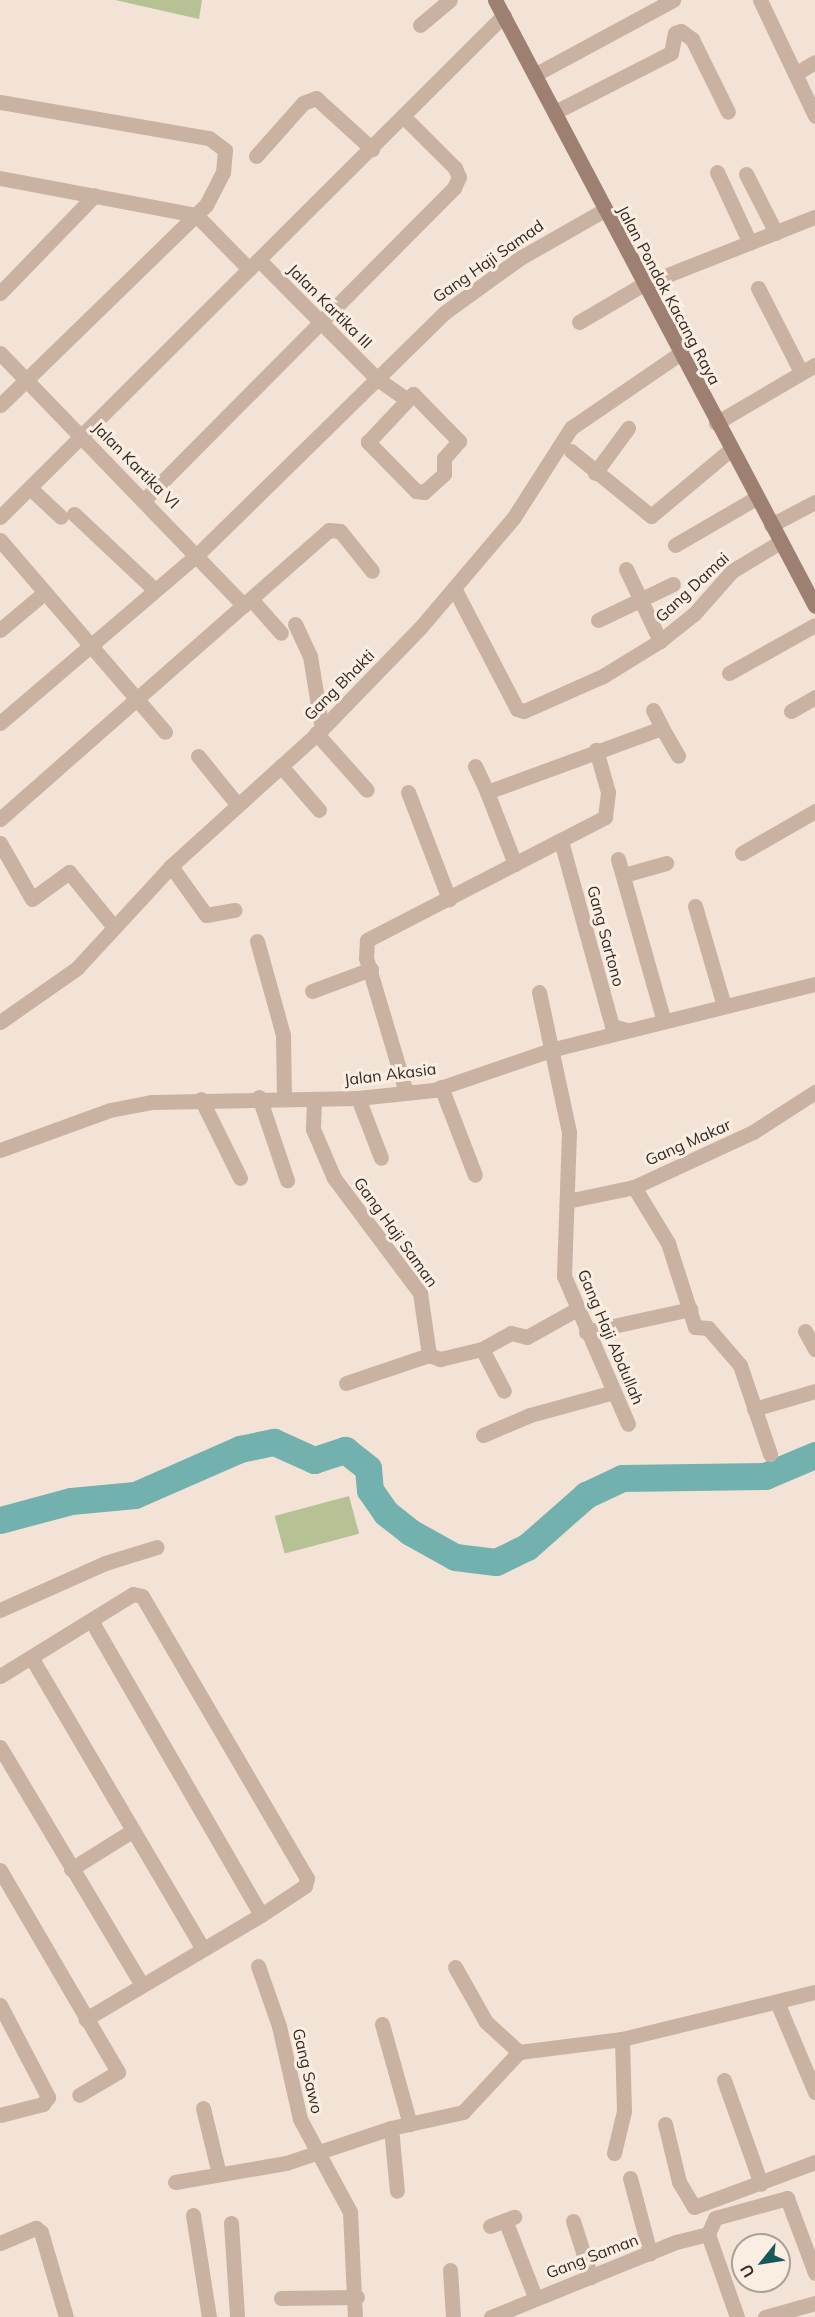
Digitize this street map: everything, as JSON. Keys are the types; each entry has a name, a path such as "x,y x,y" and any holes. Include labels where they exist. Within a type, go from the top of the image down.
{"main road":[{"name":"Jalan Pondok Kacang Raya","path":"495,0 536,74 642,285 815,606"}],"street":[{"path":"420,25 450,0"},
{"path":"536,74 673,0"},
{"path":"760,0 815,116"},
{"path":"0,517 504,15"},
{"path":"555,112 671,53 675,33 681,31 692,39 728,112"},
{"path":"795,74 815,62"},
{"path":"256,156 303,103 316,98 372,149"},
{"path":"0,102 218,141 225,150 223,172 196,215 0,405"},
{"path":"145,499 320,321 440,204 459,177 404,117"},
{"path":"717,172 750,243"},
{"path":"746,174 776,233"},
{"path":"0,178 196,215"},
{"path":"0,293 95,195"},
{"name":"Gang Haji Samad","path":"0,723 92,649 155,590 199,554 376,378 466,294 604,210"},
{"name":"Jalan Kartika III","path":"196,215 320,321 376,378 405,399"},
{"path":"579,322 642,285 815,217"},
{"path":"716,423 808,368 758,288"},
{"name":"Jalan Kartika VI","path":"0,353 247,602 281,633"},
{"name":"Gang Bhakti","path":"0,1022 77,968 113,926 171,866 236,804 319,731 454,588 514,517 571,428 679,354"},
{"name":"Jalan Kartika III","path":"413,394 459,441 444,458 444,474 424,492 416,491 368,442 405,399 413,394"},
{"path":"595,473 628,428"},
{"path":"571,451 595,473 651,516 730,450"},
{"path":"30,488 68,516 155,590"},
{"path":"675,545 756,498"},
{"path":"771,525 815,502"},
{"path":"0,819 137,702 329,530 340,531 372,571"},
{"path":"0,540 165,732"},
{"name":"Gang Damai","path":"454,588 517,709 524,711 603,676 660,641 694,614 732,571 780,542"},
{"path":"626,569 640,603 660,641"},
{"path":"598,620 640,603 674,584"},
{"path":"0,630 44,593"},
{"path":"295,624 309,656 319,731 367,790"},
{"path":"729,673 815,625"},
{"path":"791,711 815,697"},
{"path":"653,710 678,756"},
{"path":"487,792 596,750 663,728"},
{"path":"406,1092 371,969 367,940 605,817 608,792 596,750"},
{"path":"198,756 236,804"},
{"path":"281,766 319,810"},
{"path":"475,766 514,864"},
{"path":"408,792 449,899"},
{"path":"742,853 815,811"},
{"name":"Gang Sartono","path":"561,841 612,1026 627,1030"},
{"path":"0,843 32,899 69,872 113,926"},
{"path":"618,859 664,1022"},
{"path":"624,875 666,862"},
{"path":"171,866 206,915 235,910"},
{"path":"695,906 724,1006"},
{"path":"257,941 283,1035 285,1097"},
{"path":"312,991 371,969"},
{"name":"Jalan Akasia","path":"0,1150 110,1110 201,1100 259,1097 358,1098 441,1087 554,1049 815,984"},
{"path":"539,992 554,1049"},
{"name":"Gang Haji Abdullah","path":"554,1049 569,1132 564,1276 586,1332 628,1424"},
{"path":"441,1087 475,1175"},
{"name":"Gang Makar","path":"567,1201 634,1186 753,1132 815,1092"},
{"path":"259,1097 287,1180"},
{"path":"358,1098 381,1158"},
{"name":"Gang Haji Saman","path":"314,1099 313,1129 334,1178 420,1293 429,1355"},
{"path":"201,1100 240,1178"},
{"path":"634,1186 668,1243 695,1327 708,1328 740,1365 770,1454"},
{"path":"346,1383 429,1355 440,1359 482,1349 511,1333 527,1337 577,1309"},
{"path":"586,1332 691,1309"},
{"path":"805,1331 815,1349"},
{"path":"482,1349 504,1391"},
{"path":"754,1409 815,1391"},
{"path":"483,1435 530,1415 614,1392"},
{"path":"0,1610 105,1563 157,1547"},
{"path":"1,1673 92,1622 133,1594 142,1596 307,1878 306,1886 261,1915 86,2019"},
{"path":"92,1622 261,1915"},
{"path":"31,1657 203,1949"},
{"path":"0,1747 142,1985"},
{"path":"71,1869 132,1831"},
{"path":"0,1870 118,2072 80,2095"},
{"name":"Gang Sawo","path":"258,1966 276,2017 300,2119 320,2152 350,2212 357,2297 355,2317"},
{"path":"455,1967 486,2022 519,2052"},
{"path":"175,2181 320,2152 391,2128 470,2108 519,2052 622,2039 815,1992"},
{"path":"777,2002 815,2092"},
{"path":"0,2005 48,2097 43,2104 0,2115"},
{"path":"382,2024 410,2124"},
{"path":"614,2152 624,2111 622,2039"},
{"path":"724,2080 761,2184"},
{"path":"203,2108 219,2174"},
{"path":"665,2124 684,2192 694,2207 815,2162"},
{"path":"391,2128 397,2192"},
{"path":"630,2178 650,2253"},
{"path":"737,2317 708,2234 715,2218 787,2198 815,2273"},
{"path":"193,2215 208,2317"},
{"path":"490,2226 510,2219 535,2297"},
{"path":"573,2221 591,2277"},
{"path":"231,2223 237,2317"},
{"path":"0,2243 36,2228 41,2232 66,2317"},
{"name":"Gang Saman","path":"491,2317 535,2297 650,2253 708,2234"},
{"path":"450,2270 453,2317"},
{"path":"281,2298 357,2297"},
{"path":"765,2317 815,2303"}],"green space":[{"path":"115,0 202,0 199,19"},
{"path":"349,1496 359,1534 285,1554 275,1516"}],"waterway":[{"path":"0,1520 71,1501 135,1495 240,1449 274,1442 314,1460 345,1450 368,1468 370,1490 386,1513 410,1532 455,1557 496,1562 527,1547 586,1495 622,1478 765,1476 815,1455"}]}
